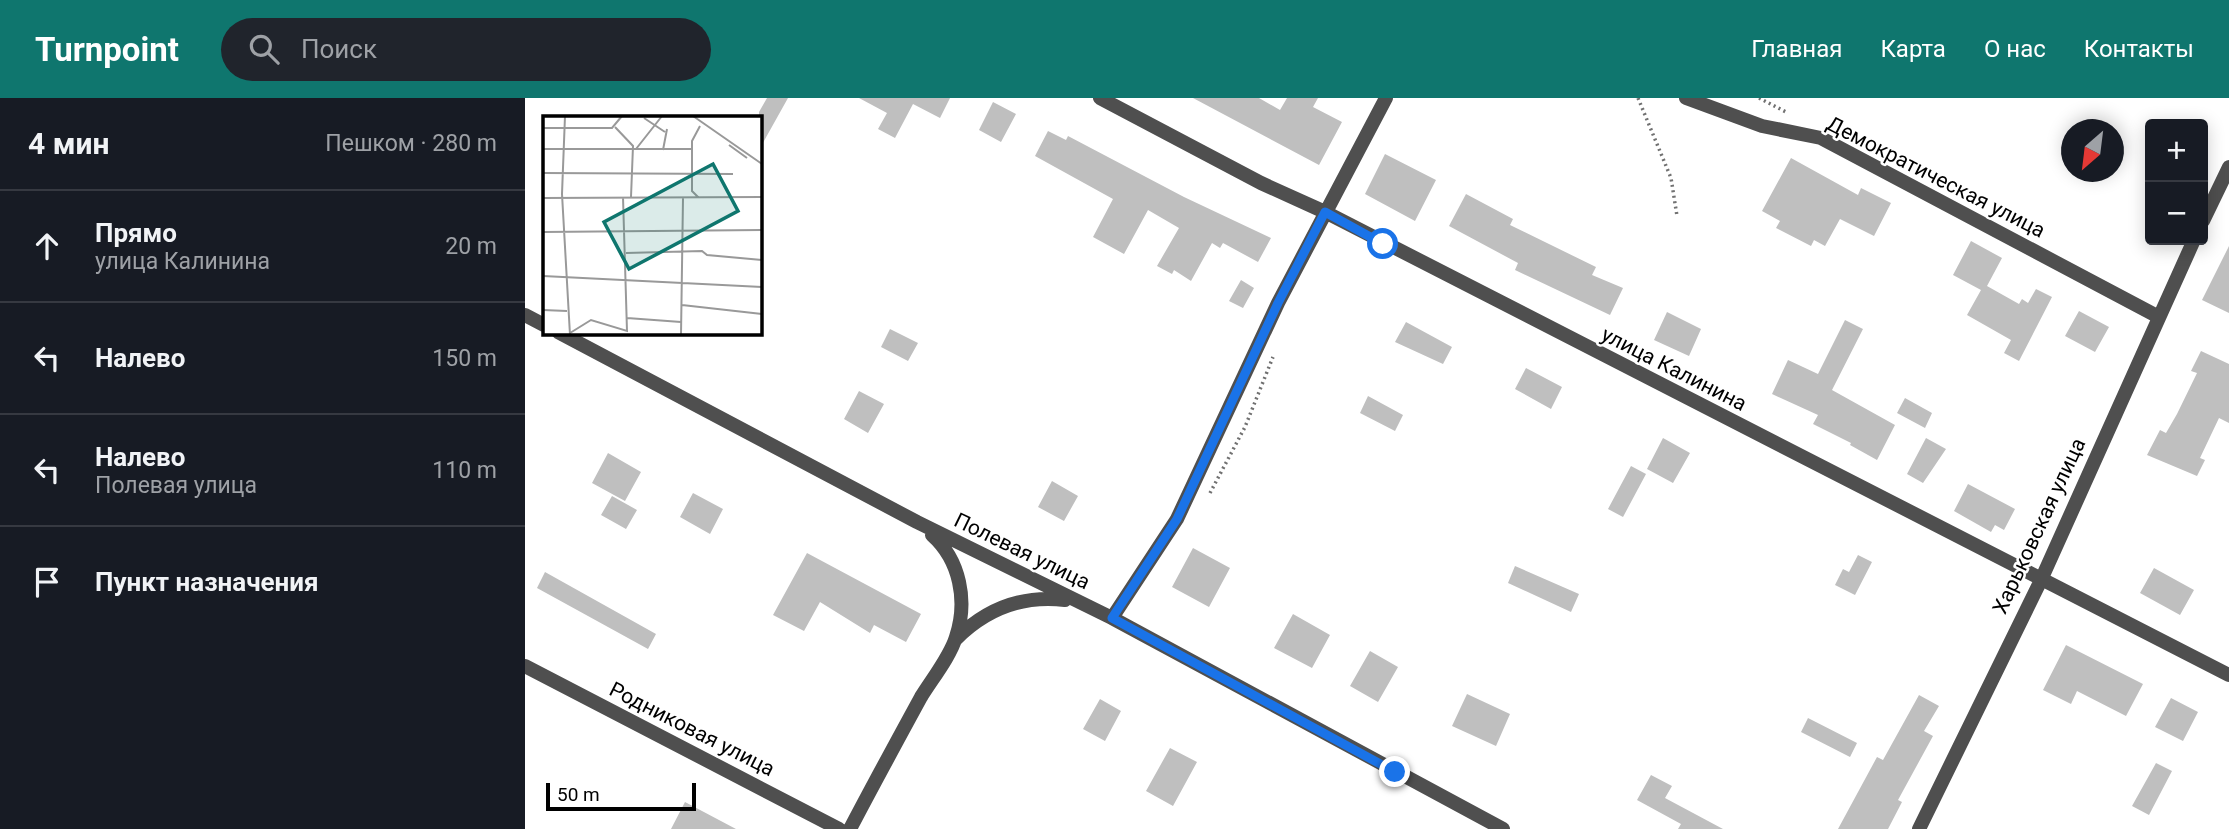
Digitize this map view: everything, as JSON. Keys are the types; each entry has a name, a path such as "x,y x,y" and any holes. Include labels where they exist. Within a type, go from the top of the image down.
{"street":[{"name":"улица Калинина","path":"1100,98 1261,183 1325,212 2229,675"},
{"path":"1112,618 1177,519 1278,303 1386,98"},
{"name":"Демократическая улица","path":"1686,98 1762,126 1821,138 2157,316"},
{"path":"2208,211 2229,167"},
{"name":"Харьковская улица","path":"1919,829 2041,580 2157,316 2192,245"},
{"path":"525,315 543,324"},
{"name":"Полевая улица","path":"562,334 917,522 1112,618 1503,829"},
{"path":"917,522 944,546 954,564 961,598 956,639"},
{"path":"850,829 956,639 973,621 1016,602 1045,598 1079,602"},
{"name":"Родниковая улица","path":"525,666 839,829"}],"path":[{"path":"1637,98 1671,178 1677,216"}],"building":[{"path":"767,98 788,98 761,146 761,116 759,112"},
{"path":"859,98 950,98 940,118 913,104 895,138 878,129 887,113"},
{"path":"1193,98 1259,98 1280,110 1287,98 1318,98 1313,107 1342,122 1319,165"},
{"path":"993,102 1016,114 1001,142 979,130"},
{"path":"1048,131 1066,140 1068,136 1184,197 1271,238 1258,262 1223,243 1220,248 1212,243 1191,281 1174,270 1172,274 1157,266 1179,228 1148,210 1124,254 1093,237 1113,199 1035,156"},
{"path":"1385,154 1436,180 1415,221 1365,194"},
{"path":"1791,158 1858,195 1861,188 1891,203 1874,236 1840,219 1825,246 1814,240 1811,246 1776,228 1780,221 1762,211"},
{"path":"1466,194 1513,219 1510,225 1596,267 1592,275 1623,288 1610,315 1515,270 1518,263 1449,226"},
{"path":"1971,241 2002,258 1987,286 2019,304 2022,299 2028,303 2036,289 2052,297 2019,361 2004,353 2011,340 1967,315 1981,290 1953,275"},
{"path":"2229,246 2229,313 2202,300"},
{"path":"1241,280 1254,288 1243,308 1229,301"},
{"path":"2079,311 2109,327 2095,352 2065,336"},
{"path":"1667,312 1701,329 1689,356 1654,340"},
{"path":"1845,320 1863,329 1832,390 1895,425 1877,460 1813,424 1818,415 1772,394 1788,360 1818,374"},
{"path":"1406,322 1452,347 1443,364 1395,342"},
{"path":"890,329 918,343 908,361 881,347"},
{"path":"2201,351 2229,364 2229,423 2219,418 2200,458 2205,460 2197,476 2147,455 2160,430 2166,433 2177,414 2197,373 2191,371"},
{"path":"1526,368 1562,387 1551,409 1515,389"},
{"path":"859,391 884,404 868,433 844,419"},
{"path":"1368,396 1403,415 1395,431 1360,413"},
{"path":"1905,398 1932,413 1925,428 1897,413"},
{"path":"1663,438 1690,453 1673,483 1647,469"},
{"path":"1926,438 1946,449 1923,483 1907,474"},
{"path":"608,453 641,472 625,501 592,483"},
{"path":"1631,466 1646,474 1623,517 1608,509"},
{"path":"1052,481 1078,496 1064,521 1038,507"},
{"path":"1968,484 2015,509 2004,530 1995,525 1991,532 1954,511"},
{"path":"693,493 723,509 710,534 680,517"},
{"path":"612,496 637,510 626,529 601,515"},
{"path":"1193,548 1230,568 1209,607 1172,587"},
{"path":"807,553 921,614 906,642 874,625 870,633 820,602 804,631 773,615"},
{"path":"1858,555 1872,562 1855,595 1835,585 1843,569 1849,572"},
{"path":"1515,566 1579,594 1571,612 1508,583"},
{"path":"2154,568 2194,590 2180,615 2140,593"},
{"path":"545,572 656,634 648,649 537,588"},
{"path":"1293,614 1330,635 1312,668 1274,648"},
{"path":"2066,645 2143,684 2126,716 2077,691 2071,704 2043,690"},
{"path":"1370,651 1398,667 1378,702 1350,686"},
{"path":"1467,694 1510,714 1496,746 1452,726"},
{"path":"1919,695 1939,706 1924,731 1933,736 1898,800 1902,802 1888,829 1838,829 1877,757 1883,760"},
{"path":"2171,698 2198,712 2183,741 2155,727"},
{"path":"1100,699 1121,711 1105,741 1083,729"},
{"path":"1808,718 1857,743 1850,757 1801,732"},
{"path":"1170,748 1197,762 1173,806 1146,791"},
{"path":"2156,763 2172,771 2149,815 2132,806"},
{"path":"1651,775 1672,786 1665,798 1723,829 1678,829 1681,824 1637,800"},
{"path":"685,802 736,829 671,829"}],"route":[{"path":"1383,244 1325,212 1278,303 1177,519 1112,618 1395,772"}]}
